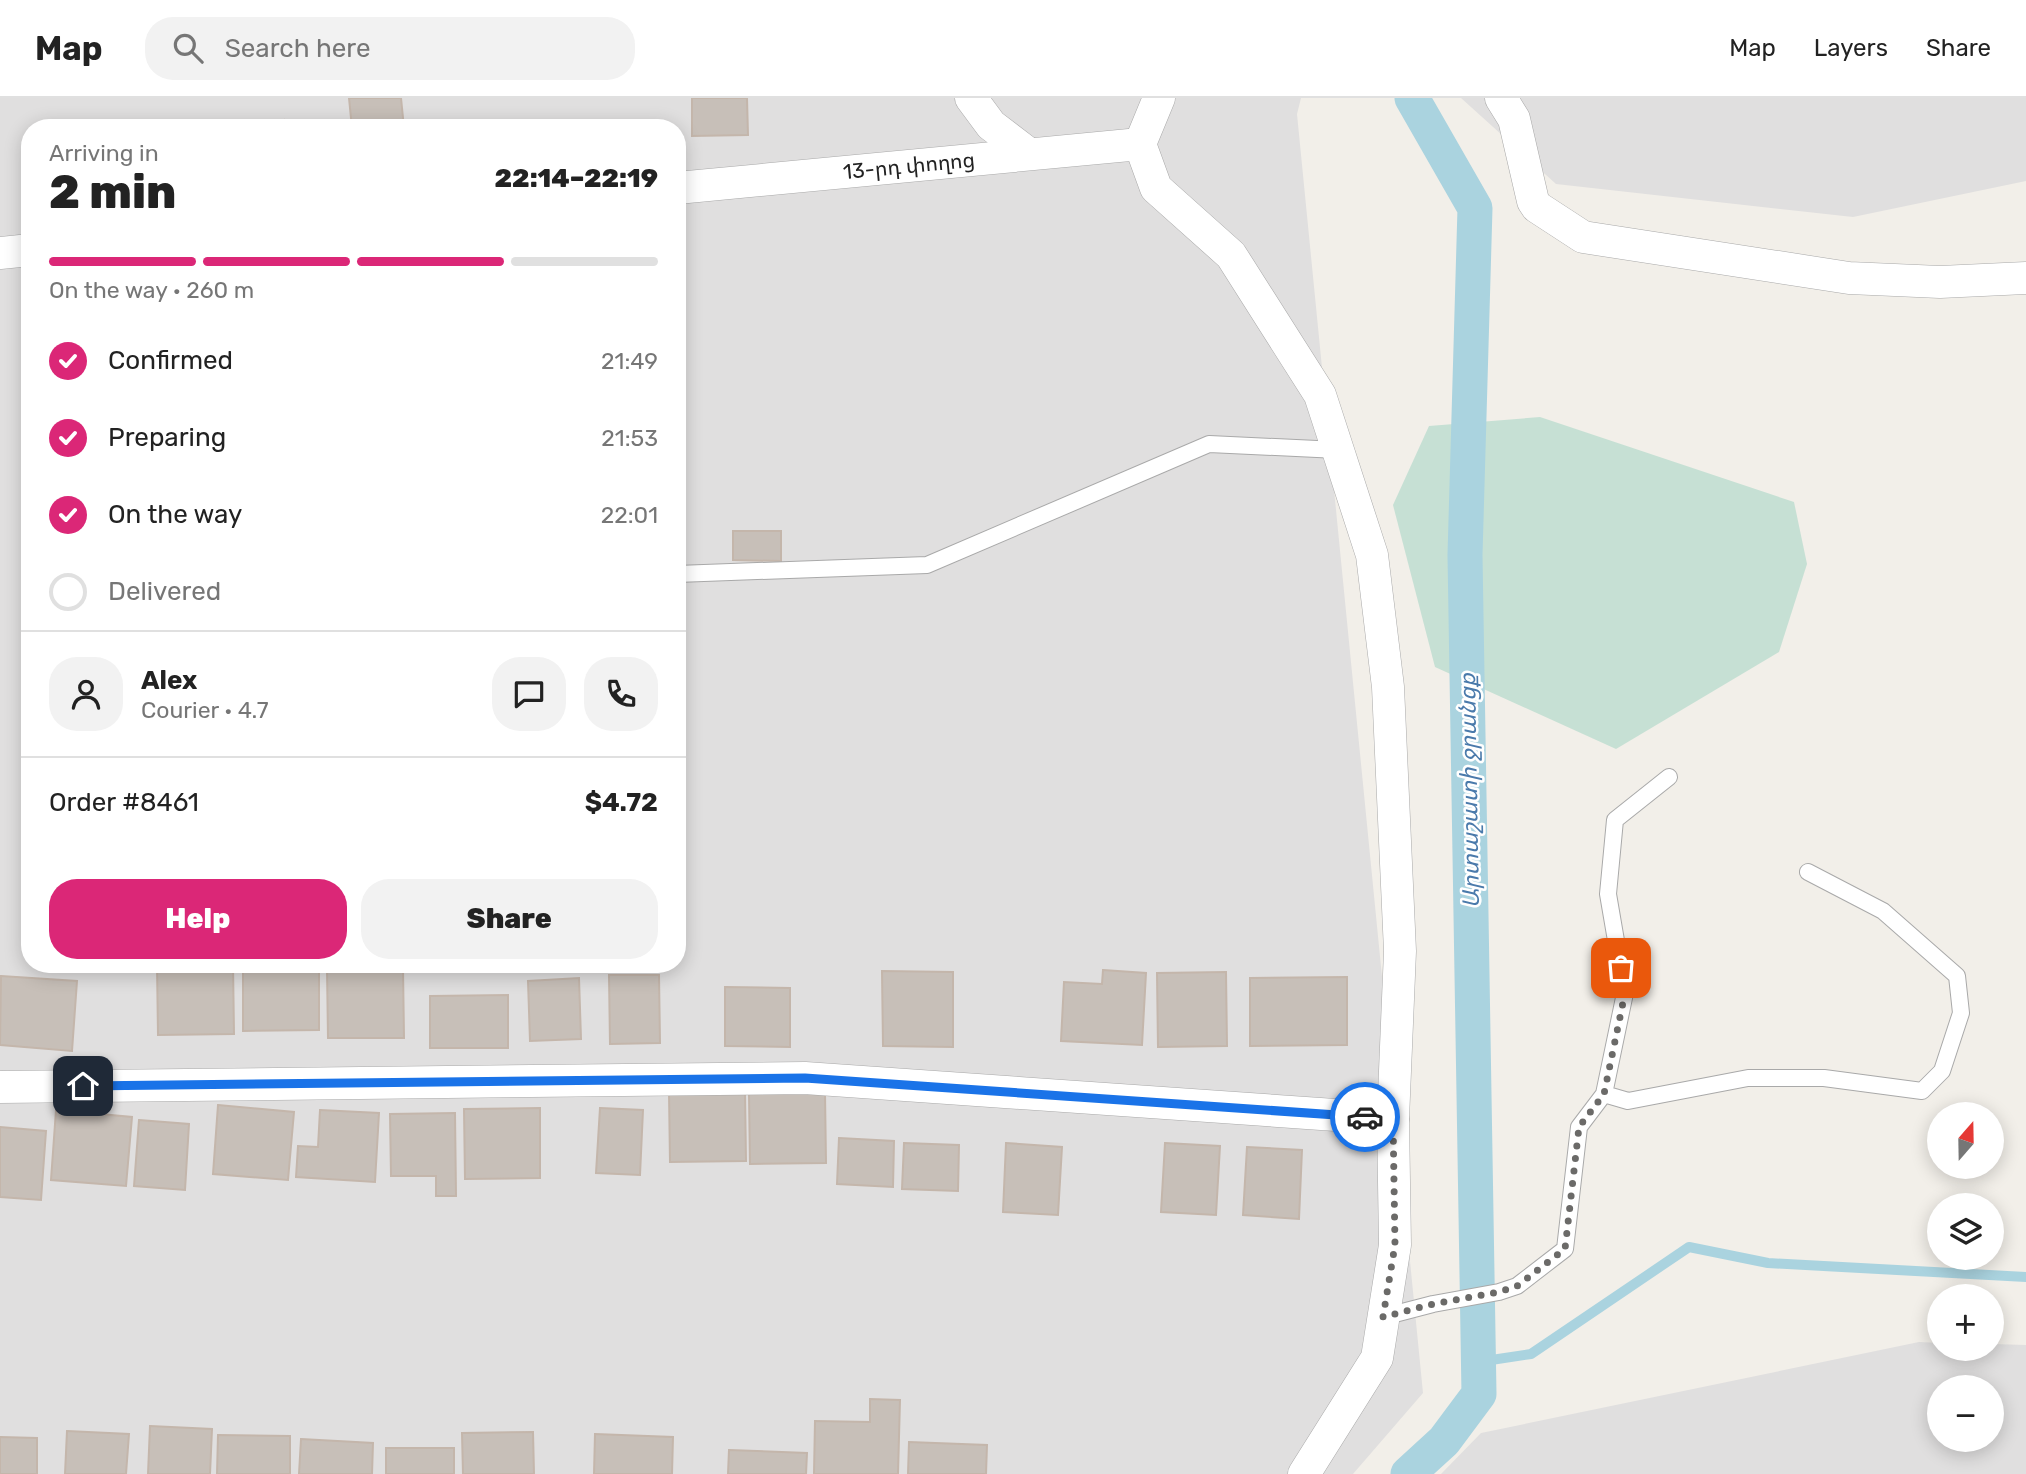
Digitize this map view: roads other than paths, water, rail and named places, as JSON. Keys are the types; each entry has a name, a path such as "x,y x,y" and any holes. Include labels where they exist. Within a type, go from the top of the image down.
{"street":[{"path":"971,98 991,125 1029,154"},
{"path":"1158,98 1140,144 1156,188 1231,256 1320,395 1372,555 1388,687 1400,951 1393,1119 1395,1245 1377,1358 1304,1474"},
{"path":"1507,108 1537,208 1583,237 1849,278 1940,282 2026,278"},
{"name":"13-րդ փողոց","path":"686,187 1140,144"},
{"path":"0,253 21,251"},
{"path":"0,1087 805,1078 1393,1119"}],"lane":[{"path":"686,574 927,565 1209,444 1338,450"},
{"path":"1383,1317 1517,1286 1565,1249 1579,1127 1604,1094 1625,993 1608,894 1615,820 1669,776"},
{"path":"1604,1094 1628,1101 1748,1078 1824,1078 1922,1091 1942,1071 1961,1013 1957,976 1883,912 1808,872"}],"waterway":[{"name":"Արտաշատի ջրանցք","path":"1408,1474 1444,1441 1479,1394 1465,555 1475,208 1412,98"},
{"path":"1478,1362 1531,1354 1689,1247 1768,1263 2026,1277"}]}
